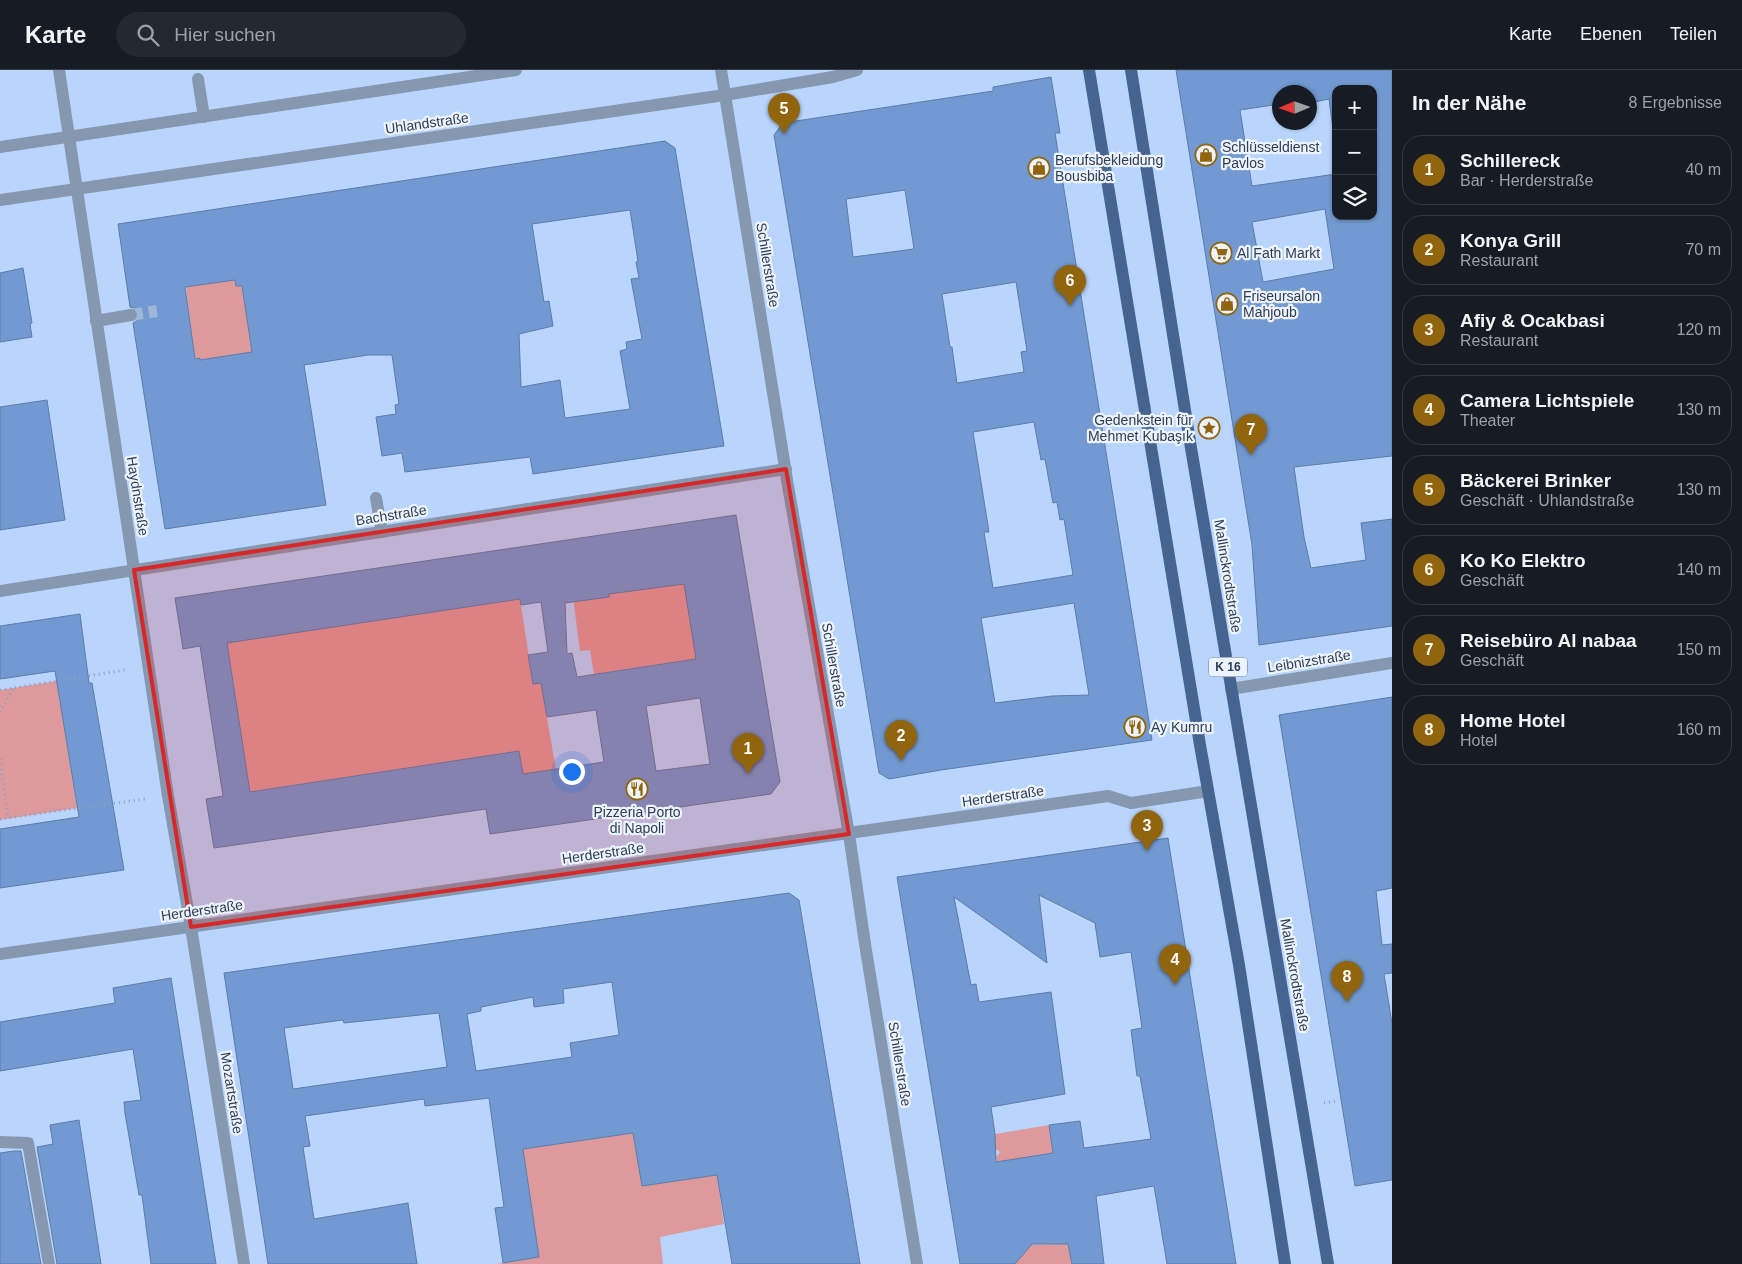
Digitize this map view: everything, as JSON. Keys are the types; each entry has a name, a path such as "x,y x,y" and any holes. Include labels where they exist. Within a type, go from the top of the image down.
{"main road":[{"name":"K 16","path":"1089,70 1240,974 1284,1264"},
{"name":"Mallinckrodtstraße","path":"1131,70 1231,689 1328,1264"}],"street":[{"name":"Haydnstraße","path":"58,70 168,796 191,927"},
{"path":"0,147 516,70"},
{"name":"Schillerstraße","path":"721,70 786,469 849,834 917,1264"},
{"name":"Uhlandstraße","path":"0,200 725,95 857,70"},
{"path":"198,79 204,117"},
{"path":"96,321 131,315"},
{"name":"Bachstraße","path":"0,591 786,469"},
{"path":"376,498 382,532"},
{"name":"Leibnizstraße","path":"1231,689 1392,663"},
{"name":"Herderstraße","path":"0,954 1108,796 1131,803 1208,791"},
{"name":"Mozartstraße","path":"191,927 244,1264"},
{"path":"0,1142 28,1143 49,1264"}],"path":[{"path":"0,690 148,667"},
{"path":"0,712 14,688"},
{"path":"0,759 8,818"},
{"path":"0,820 168,796"}],"highlighted area":[{"path":"786,469 849,834 191,927 134,570"}],"shaded area":[{"path":"233,262 236,286 242,286 252,352 202,370 200,358 192,359 186,286"},
{"path":"694,564 689,617 693,640 702,658 594,674 590,650 580,651 573,597 594,599 609,597 609,592 659,587"},
{"path":"520,599 533,684 541,683 556,770 523,775 519,751 223,796 219,773 246,768 231,666 204,669 200,646"},
{"path":"57,681 77,808 0,820 0,690"},
{"path":"1049,1125 1053,1153 1037,1155 1039,1173 1000,1181 996,1157 1000,1152 994,1148 995,1134"},
{"path":"634,1133 642,1186 717,1175 724,1224 660,1237 663,1264 497,1264 539,1257 523,1149"},
{"path":"1068,1244 1072,1264 1015,1264 1010,1245"}],"building":[{"path":"1176,70 1392,70 1392,456 1294,467 1304,537 1311,568 1366,560 1361,523 1392,519 1392,626 1259,645 1252,545","holes":["1272,85 1317,85 1317,102 1329,99 1332,121 1332,85 1377,85 1377,220 1332,220 1332,175 1252,186 1240,110 1272,105","1325,209 1334,269 1263,282 1252,222"]},
{"path":"1051,77 1060,133 1055,133 1152,740 889,779 879,773 774,135 783,123 993,91 993,87","holes":["905,190 914,249 853,257 846,199","1016,282 1027,351 1021,352 1024,372 957,383 942,294","1034,422 1041,460 1045,459 1053,503 1057,502 1060,520 1064,519 1073,575 993,588 984,532 989,532 973,432","1074,603 1089,695 1052,696 995,703 981,618"]},
{"path":"665,141 675,148 724,446 533,474 530,457 405,472 402,453 382,456 376,417 396,414 395,405 399,404 392,355 368,355 304,365 326,505 165,529 133,323 137,321 139,314 137,309 130,307 118,224","holes":["630,210 639,278 631,279 642,339 626,342 627,349 620,351 630,409 565,418 560,380 521,387 519,334 553,326 549,301 544,302 532,224","235,280 236,286 242,286 252,352 200,360 200,358 195,359 185,287"]},
{"path":"23,268 32,323 30,324 32,337 0,342 0,273"},
{"path":"47,400 65,520 0,530 0,407"},
{"path":"736,515 780,782 771,794 490,834 486,809 214,848 206,799 223,796 200,646 183,649 175,598","holes":["684,584 696,659 577,677 572,653 567,654 565,603 609,597 609,594","520,599 521,605 541,602 548,652 528,655 533,684 541,683 547,717 596,710 604,762 523,774 519,751 250,792 227,643","700,698 710,764 656,771 646,706"]},
{"path":"80,614 89,683 92,683 124,870 0,888 0,829 79,817 55,671 0,679 0,626"},
{"path":"1392,697 1392,888 1376,891 1382,945 1392,944 1392,973 1384,974 1392,1023 1392,1180 1355,1186 1279,715"},
{"path":"1168,838 1236,1264 1167,1264 1154,1186 1096,1196 1104,1264 1072,1264 1068,1244 1032,1244 1015,1264 960,1264 897,877","holes":["1039,895 1095,923 1100,957 1131,952 1142,1028 1131,1030 1137,1076 1140,1076 1151,1139 1084,1148 1080,1121 1049,1125 1053,1153 996,1162 995,1134 991,1107 1065,1094 1051,992 979,1002 976,984 971,985 954,897 1047,963"]},
{"path":"789,893 799,900 860,1264 732,1264 717,1175 642,1186 633,1133 523,1149 539,1257 503,1263 495,1208 504,1207 489,1098 425,1106 424,1099 305,1116 310,1146 303,1147 314,1219 408,1203 417,1264 268,1264 224,973","holes":["612,982 619,1035 570,1043 572,1057 476,1071 467,1014 481,1011 481,1007 533,997 534,1007 564,1003 563,989","439,1013 447,1067 293,1089 284,1028 343,1020 344,1023"]},
{"path":"171,978 216,1264 151,1264 142,1195 139,1195 124,1102 141,1100 133,1049 0,1071 0,1022 115,1003 113,988"},
{"path":"79,1120 101,1264 57,1264 37,1147 53,1144 50,1125"},
{"path":"21,1151 41,1264 0,1264 0,1153"}],"tunnel":[{"path":"131,315 157,311"}],"place":[{"name":"Bäckerei Brinker","path":"784,134"},
{"name":"Schlüsseldienst Pavlos","path":"1206,155"},
{"name":"Berufsbekleidung Bousbiba","path":"1039,168"},
{"name":"Al Fath Markt","path":"1221,253"},
{"name":"Friseursalon Mahjoub","path":"1227,304"},
{"name":"Ko Ko Elektro","path":"1070,306"},
{"name":"Gedenkstein für Mehmet Kubaşık","path":"1209,428"},
{"name":"Reisebüro Al nabaa","path":"1251,455"},
{"name":"Ay Kumru","path":"1135,727"},
{"name":"Konya Grill","path":"901,761"},
{"name":"Schillereck","path":"748,774"},
{"name":"Pizzeria Porto di Napoli","path":"637,789"},
{"name":"Afiy & Ocakbasi","path":"1147,851"},
{"name":"Camera Lichtspiele","path":"1175,985"},
{"name":"Home Hotel","path":"1347,1002"}]}
